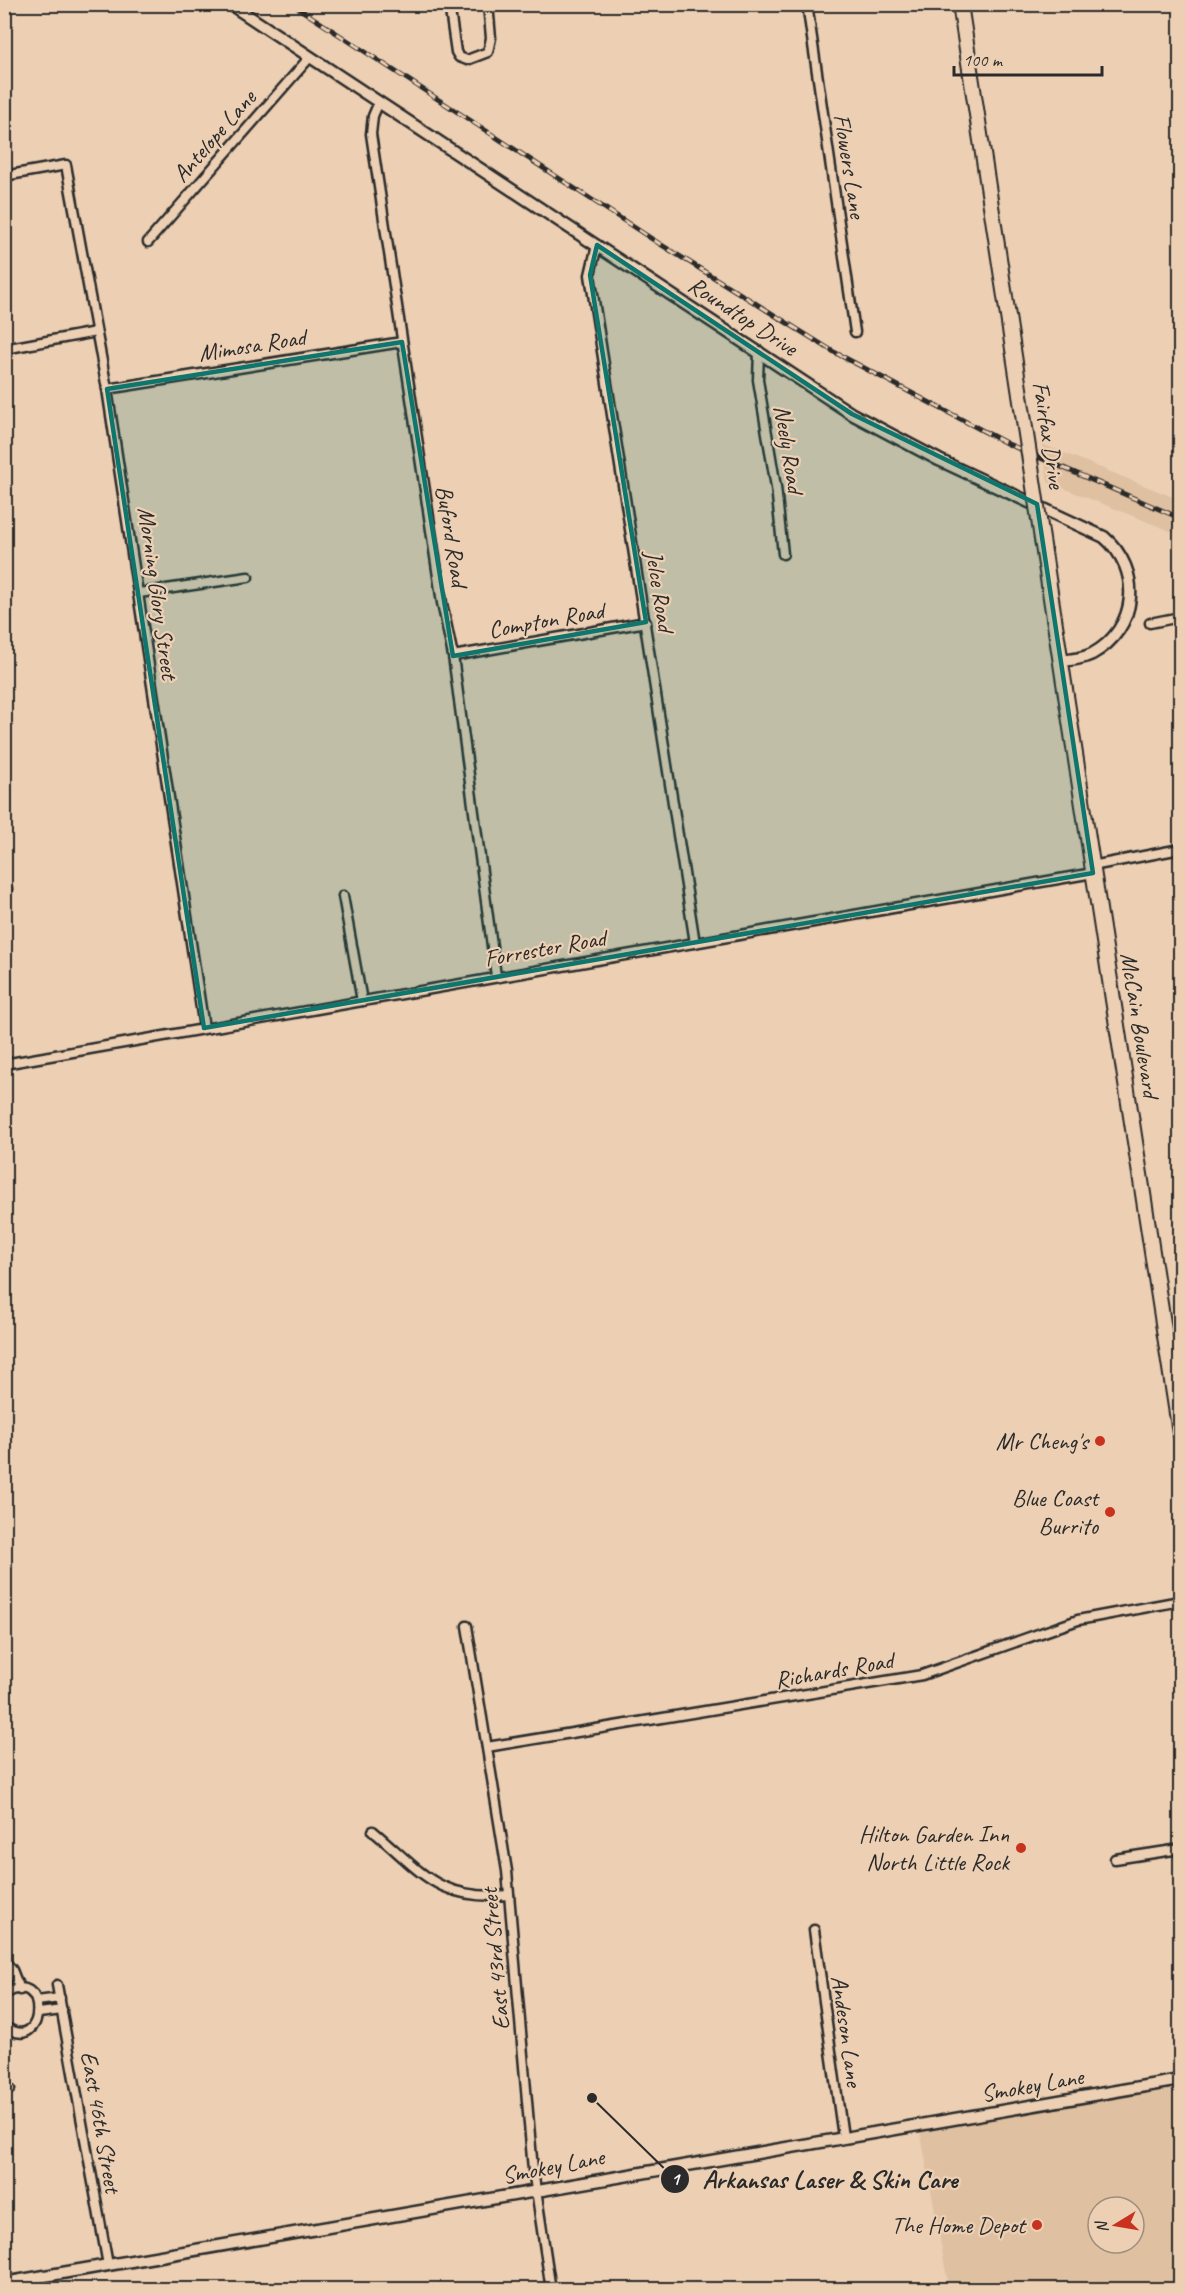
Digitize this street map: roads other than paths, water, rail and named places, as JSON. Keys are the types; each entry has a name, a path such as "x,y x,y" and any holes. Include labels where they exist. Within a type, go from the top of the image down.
{"main road":[{"name":"Fairfax Drive","path":"960,4 1093,869"},
{"name":"McCain Boulevard","path":"1093,869 1178,1402 1180,1433"}],"street":[{"name":"Roundtop Drive","path":"230,4 870,423 939,460 1095,531 1108,540 1123,558 1128,572 1131,595 1127,615 1117,633 1100,649 1084,657 1060,661"},
{"path":"449,4 456,52 467,60 488,52 491,38 488,4"},
{"name":"Flowers Lane","path":"807,4 855,332"},
{"name":"Antelope Lane","path":"148,242 310,57"},
{"name":"Buford Road","path":"379,102 373,116 371,134 442,603 453,656 496,976"},
{"name":"Morning Glory Street","path":"4,176 66,165 107,389 204,1028"},
{"name":"Jelce Road","path":"597,245 590,274 695,943"},
{"path":"4,349 96,332"},
{"name":"Mimosa Road","path":"107,389 402,342"},
{"name":"Neely Road","path":"759,351 758,380 776,487 783,554"},
{"path":"139,593 248,577"},
{"path":"1150,623 1180,617"},
{"name":"Compton Road","path":"453,656 646,622"},
{"name":"Forrester Road","path":"4,1064 496,976 695,943 1093,869 1180,849"},
{"path":"343,896 362,1001"},
{"name":"Richards Road","path":"487,1747 922,1675 1078,1620 1180,1601"},
{"name":"East 43rd Street","path":"467,1626 509,1895 536,2191 551,2289"},
{"path":"373,1831 424,1876 453,1892 475,1897 509,1895"},
{"path":"1115,1859 1180,1849"},
{"name":"Andeson Lane","path":"814,1930 843,2137"},
{"path":"4,1960 12,1970 20,1989"},
{"name":"East 46th Street","path":"57,1985 108,2265"},
{"path":"4,1995 20,1989 30,1993 37,2001 39,2013 37,2020 27,2030 13,2031 4,2026"},
{"path":"37,2001 60,1998"},
{"path":"39,2013 62,2010"},
{"name":"Smokey Lane","path":"4,2283 1180,2080"}],"railway":[{"path":"292,4 652,239 834,352 1008,444 1180,518"}],"place":[{"name":"Mr Cheng's","path":"1100,1441"},
{"name":"Blue Coast Burrito","path":"1110,1512"},
{"name":"Hilton Garden Inn North Little Rock","path":"1021,1848"},
{"name":"Arkansas Laser & Skin Care","path":"592,2098"},
{"name":"The Home Depot","path":"1037,2225"}]}
